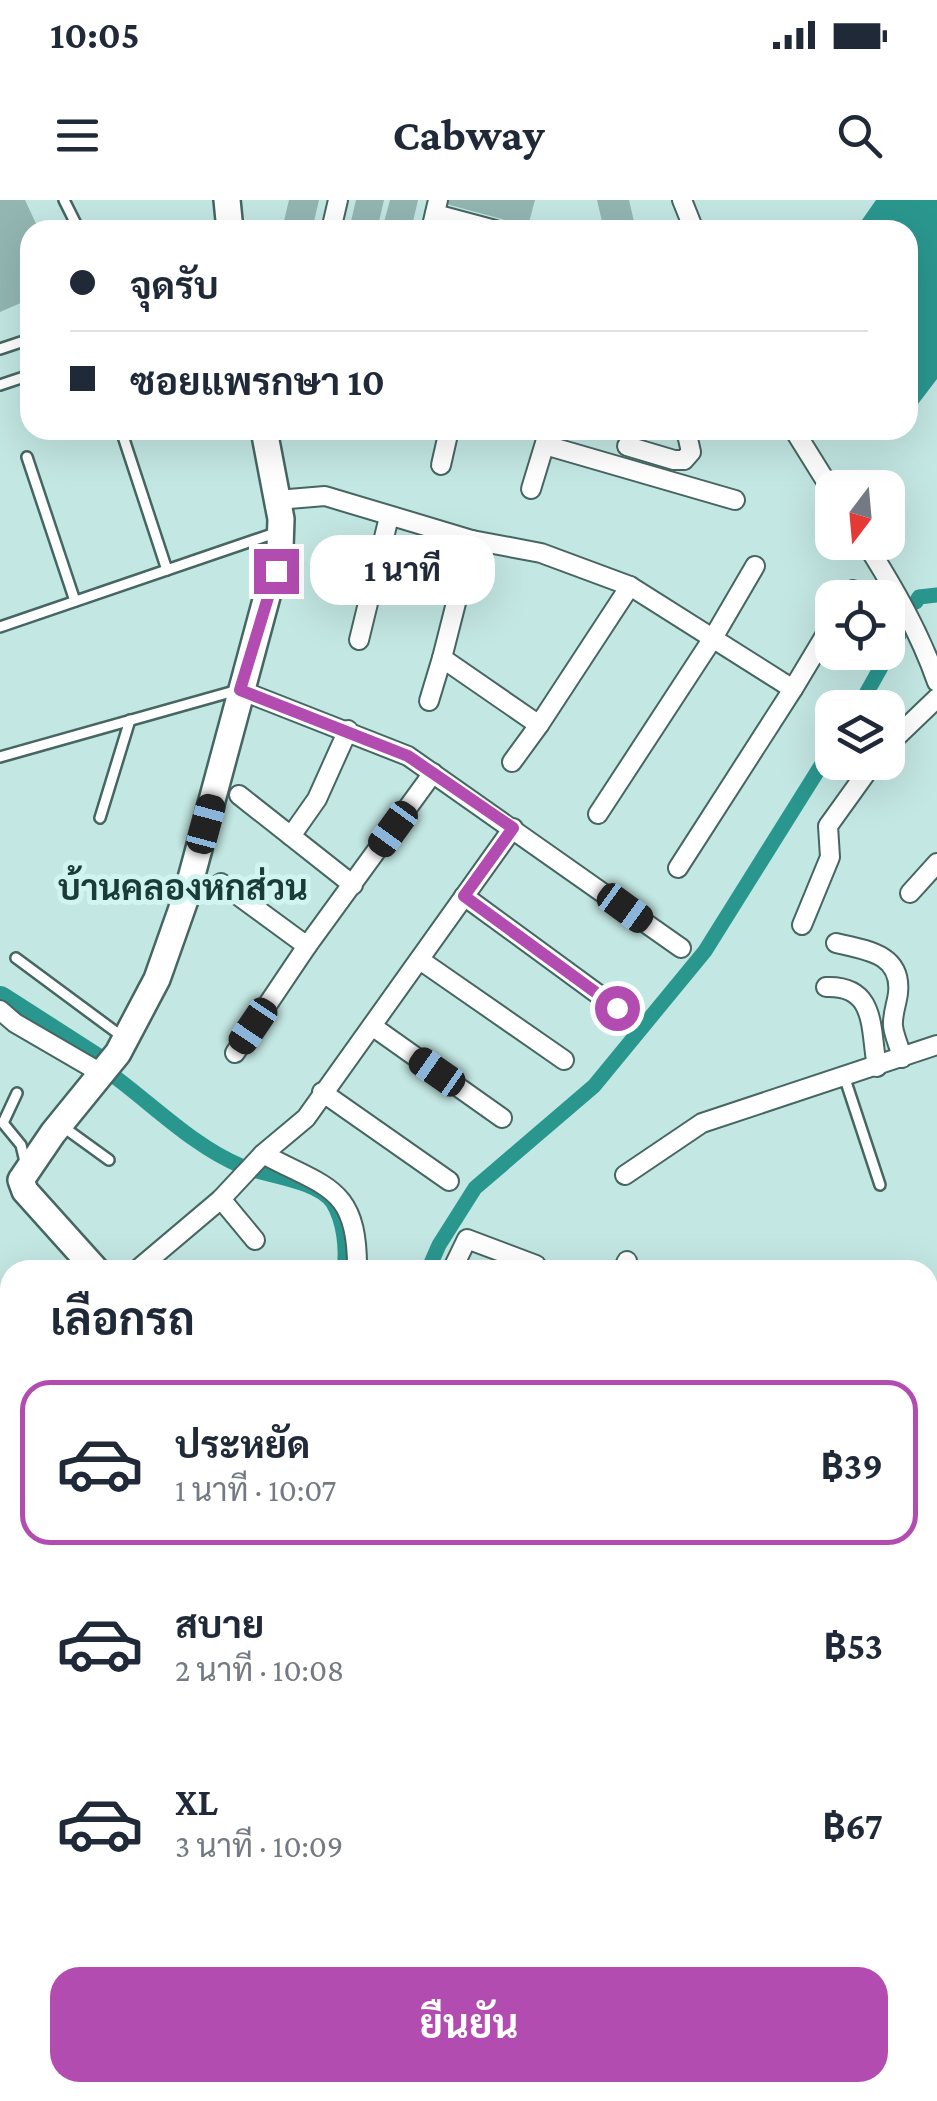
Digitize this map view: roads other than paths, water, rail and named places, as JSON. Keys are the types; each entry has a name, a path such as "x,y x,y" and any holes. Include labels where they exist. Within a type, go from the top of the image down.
{"street":[{"path":"87,1260 25,1191 21,1180 126,1040 157,979 186,898 240,690 276,571 280,531 266,440"},
{"path":"441,464 447,440"},
{"path":"531,489 546,440"},
{"path":"553,440 735,500"},
{"path":"626,446 684,460 691,452 688,440"},
{"path":"800,440 819,470"},
{"path":"277,500 324,496 472,540 541,552 630,586 793,689"},
{"path":"359,640 389,516"},
{"path":"429,701 472,540"},
{"path":"877,560 922,640 937,682"},
{"path":"598,814 713,638 755,566"},
{"path":"512,762 630,586"},
{"path":"678,868 815,652"},
{"path":"442,658 539,725"},
{"path":"240,690 408,756 680,948"},
{"path":"905,729 937,698"},
{"path":"291,836 316,799 348,730"},
{"path":"234,1053 433,774"},
{"path":"802,925 830,857 828,826 861,780"},
{"path":"238,796 353,885"},
{"path":"149,1260 306,1118 513,828"},
{"path":"910,893 937,862"},
{"path":"221,883 307,946"},
{"path":"464,896 617,1008"},
{"path":"836,942 874,954 896,968 899,979 893,1025 902,1058"},
{"path":"420,960 564,1060"},
{"path":"826,987 844,986 862,997 867,1006 877,1067"},
{"path":"0,1011 101,1073"},
{"path":"372,1026 502,1118"},
{"path":"626,1176 702,1123 937,1045"},
{"path":"322,1092 450,1180"},
{"path":"260,1157 316,1179 339,1194 349,1212 358,1260"},
{"path":"226,1194 254,1240"},
{"path":"457,1260 467,1239 523,1260"}],"lane":[{"path":"124,440 167,570"},
{"path":"27,457 76,602"},
{"path":"0,628 280,531"},
{"path":"0,757 240,690"},
{"path":"100,818 130,720"},
{"path":"16,958 126,1040"},
{"path":"844,1076 880,1185"},
{"path":"17,1093 3,1123 20,1145 27,1169"},
{"path":"60,1125 110,1160"}],"water":[{"path":"876,200 937,200 937,379 918,404 918,220 862,220"}],"waterway":[{"path":"916,602 919,597 937,595"},
{"path":"868,690 879,670"},
{"path":"432,1260 475,1188 594,1086 705,951 815,775"},
{"path":"0,1000 95,1061"},
{"path":"115,1077 224,1158 326,1195 337,1210 342,1227 344,1260"}],"district":[{"name":"บ้านคลองหกส่วน","path":"183,888"}]}
